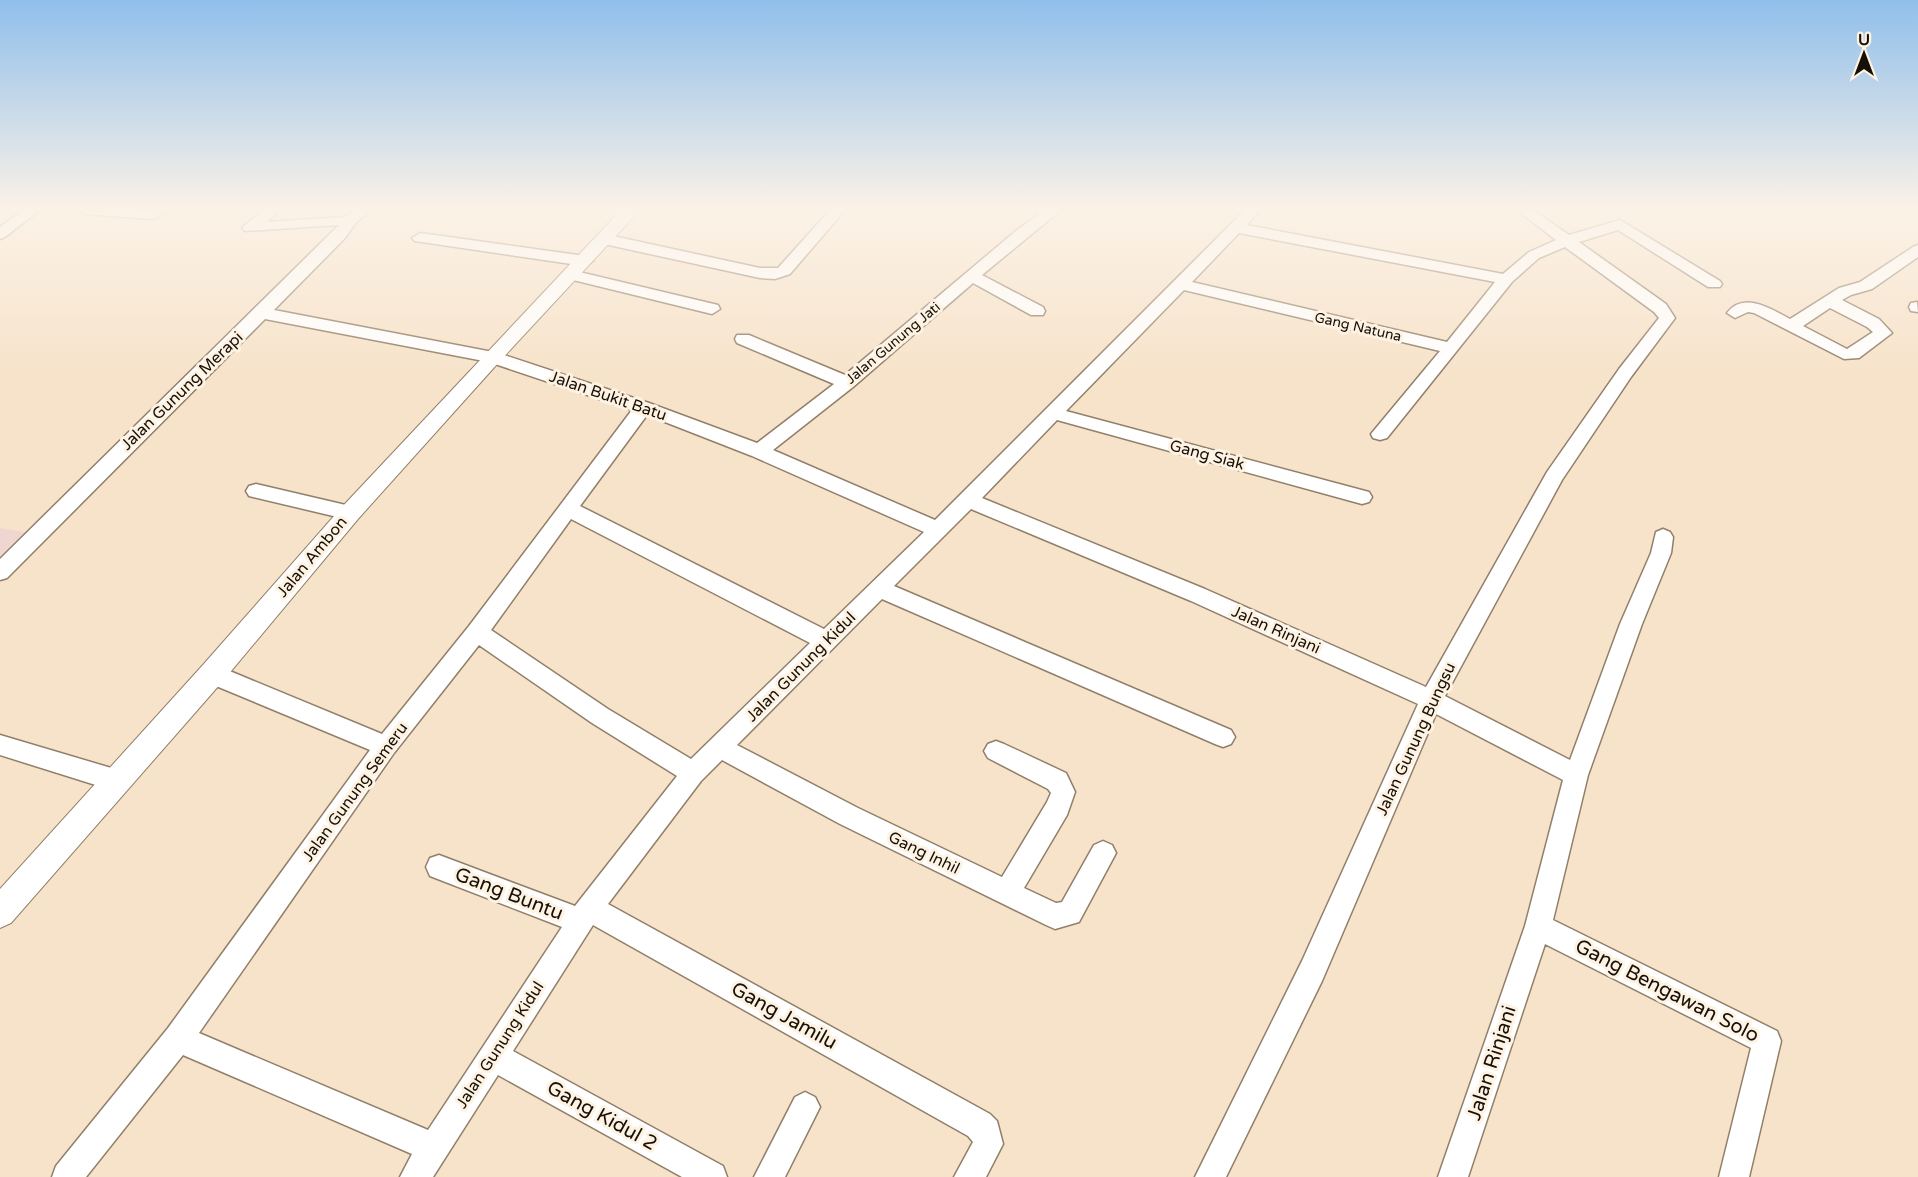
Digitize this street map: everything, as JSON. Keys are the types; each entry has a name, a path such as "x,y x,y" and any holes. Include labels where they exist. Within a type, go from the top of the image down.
{"street":[{"name":"Jalan Gunung Merapi","path":"0,572 310,265"},
{"path":"562,265 712,309"},
{"name":"Jalan Ambon","path":"0,912 212,674 350,513 492,357 581,265"},
{"path":"723,265 774,274 784,271 789,265"},
{"name":"Jalan Gunung Jati","path":"759,452 847,382 984,265"},
{"name":"Jalan Gunung Kidul","path":"415,1177 584,914 693,773 721,748 939,530 1052,413 1118,349 1197,265"},
{"path":"1432,265 1506,279"},
{"path":"1380,434 1506,279 1522,265"},
{"name":"Jalan Gunung Bungsu","path":"1210,1177 1312,971 1431,700 1554,477 1624,373 1668,318 1664,312 1598,265"},
{"path":"1683,265 1713,284"},
{"path":"1791,326 1845,291 1866,286 1896,265"},
{"path":"971,276 1037,311"},
{"name":"Gang Natuna","path":"1179,284 1451,348"},
{"path":"1850,311 1869,294 1866,286"},
{"path":"1735,313 1745,307 1752,308 1791,326 1836,352 1853,354 1884,333 1873,323 1830,300"},
{"name":"Jalan Bukit Batu","path":"262,313 492,357 643,407 759,452 939,530"},
{"path":"744,339 847,382"},
{"name":"Jalan Gunung Semeru","path":"67,1177 178,1038 386,746 477,632 643,407"},
{"name":"Gang Siak","path":"1052,413 1362,497"},
{"path":"256,491 350,513"},
{"name":"Jalan Rinjani","path":"968,500 1198,595 1431,700 1576,775"},
{"path":"567,508 827,641"},
{"name":"Jalan Rinjani","path":"1453,1177 1538,926 1576,775 1630,624 1661,553 1663,537"},
{"path":"879,589 1223,737"},
{"path":"477,632 600,716 693,773"},
{"path":"212,674 386,746"},
{"path":"0,745 118,781"},
{"name":"Gang Inhil","path":"721,748 849,816 1055,916 1066,915 1103,853"},
{"path":"996,751 1057,781 1064,792 1058,807 1007,892"},
{"name":"Gang Buntu","path":"439,867 584,914"},
{"name":"Gang Jamilu","path":"584,914 979,1125 986,1132 988,1144 969,1177"},
{"name":"Gang Bengawan Solo","path":"1538,926 1767,1041 1734,1177"},
{"path":"178,1038 433,1148"},
{"name":"Gang Kidul 2","path":"493,1056 712,1177"},
{"path":"769,1177 805,1107"}],"shaded area":[{"path":"0,528 25,532 0,557"}]}
